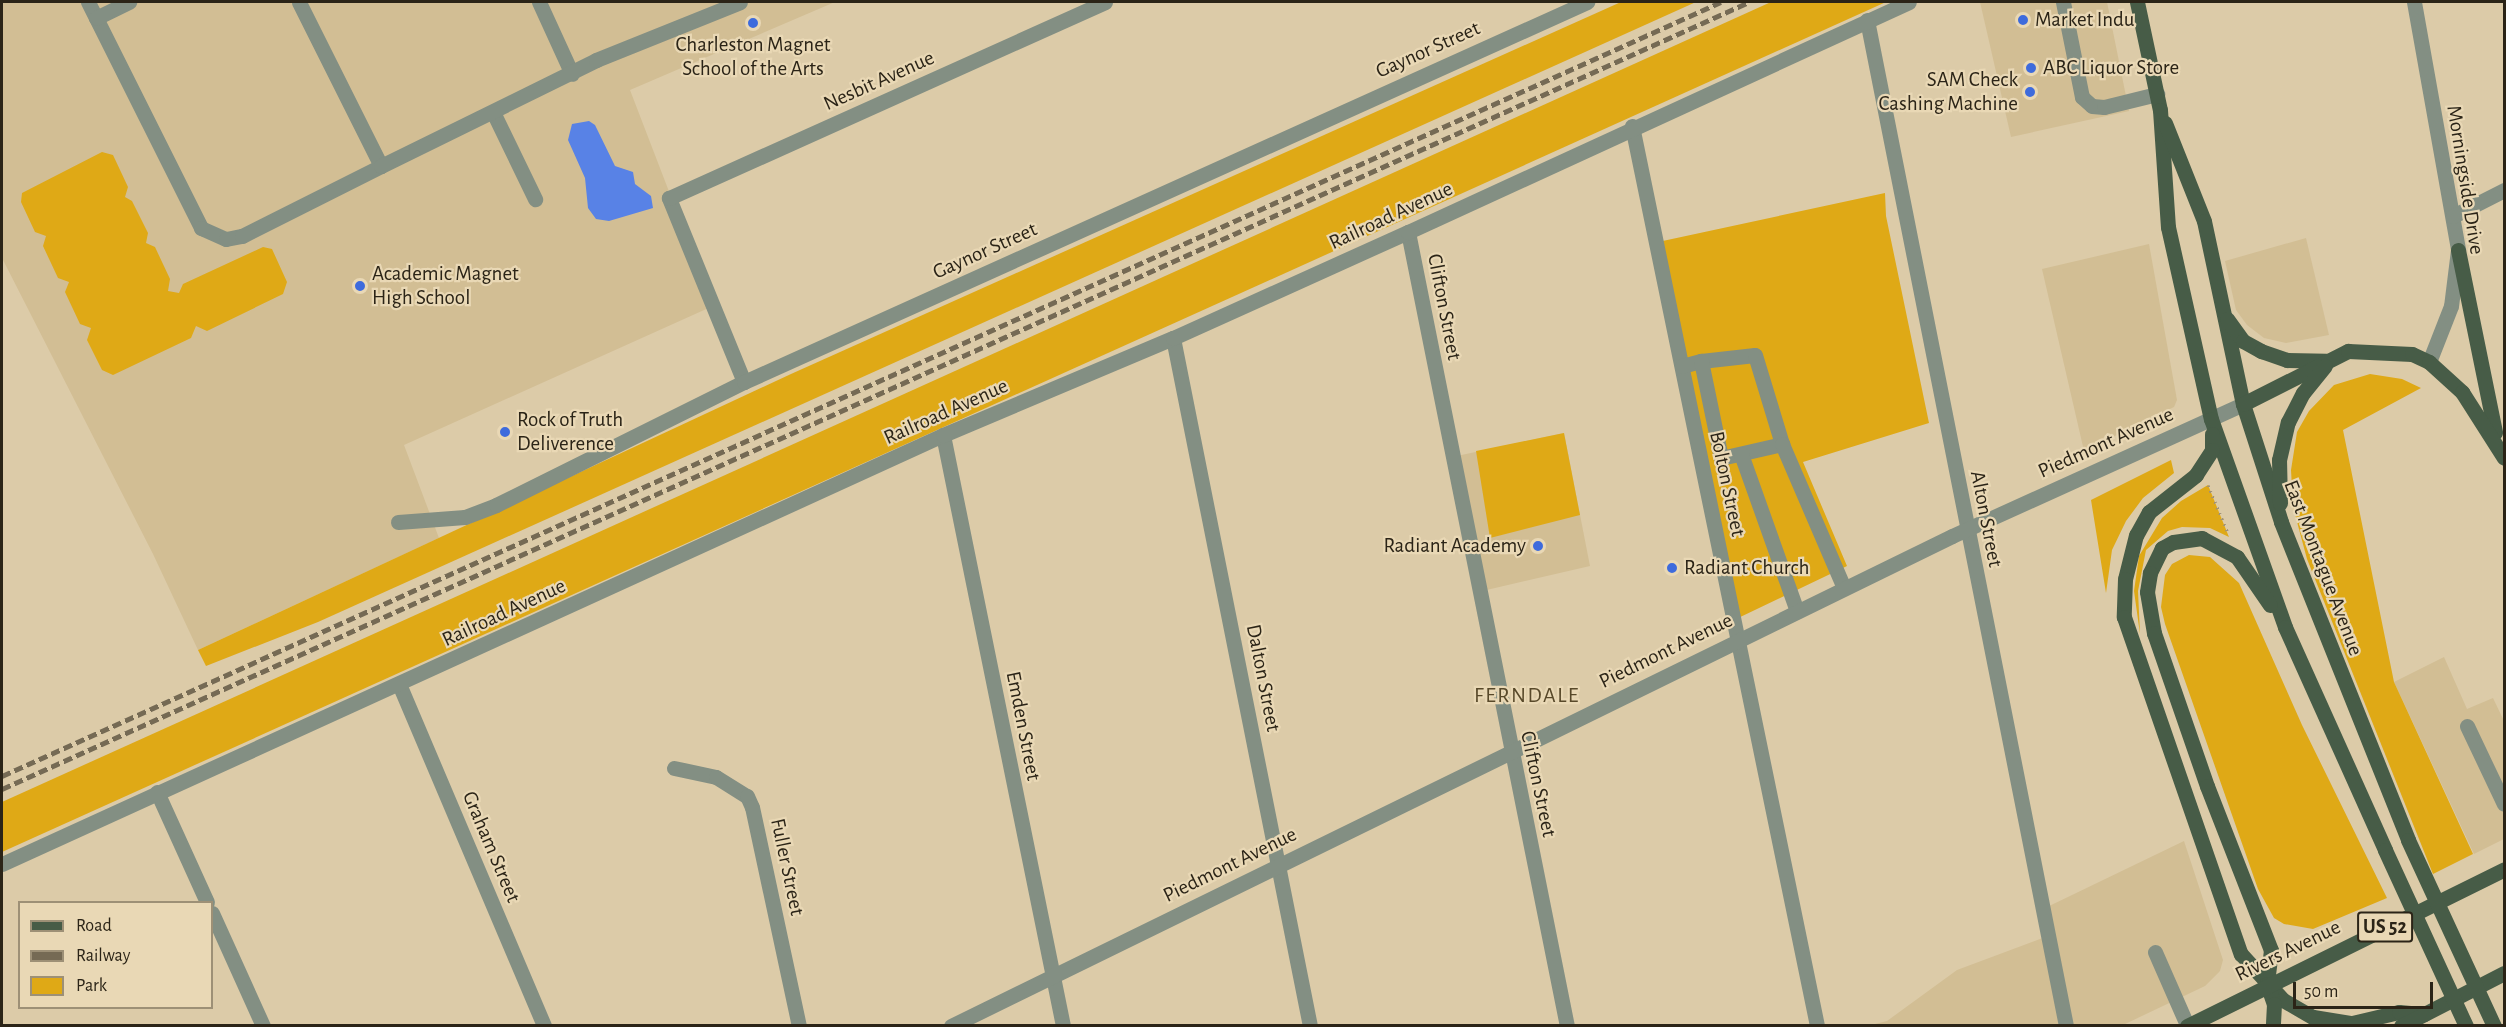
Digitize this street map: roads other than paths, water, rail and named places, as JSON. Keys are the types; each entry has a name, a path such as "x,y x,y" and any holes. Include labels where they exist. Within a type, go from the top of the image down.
{"main road":[{"name":"East Montague Avenue","path":"2137,2 2160,110 2168,227 2211,419 2285,627 2466,1026"},
{"name":"East Montague Avenue","path":"2160,110 2204,221 2243,404 2281,522 2408,840 2494,1026"},
{"path":"2458,250 2501,453"},
{"path":"2224,314 2242,341 2261,351 2287,360 2328,361"},
{"path":"2243,404 2349,351 2373,350 2412,354 2429,362 2468,400 2501,453"},
{"path":"2281,522 2279,460 2288,422 2303,393 2328,361"},
{"path":"2211,419 2212,450 2207,459 2187,483 2149,512 2136,535 2126,579 2124,617 2241,954 2267,984 2294,1009 2336,1023 2371,1021 2398,1012 2424,1014"},
{"path":"2273,1026 2274,1004 2267,984 2271,950 2206,786 2154,633 2147,592 2155,559 2162,548 2188,538 2202,538 2224,548 2237,557 2285,627"},
{"name":"Rivers Avenue","path":"2187,1025 2504,867"},
{"path":"2401,1026 2505,973"}],"street":[{"path":"88,2 201,228 213,236 226,239 242,236 572,74 740,2"},
{"path":"96,18 129,2"},
{"path":"299,2 381,166"},
{"path":"539,2 572,74"},
{"name":"Nesbit Avenue","path":"744,382 669,198 1106,2"},
{"name":"Gaynor Street","path":"398,522 465,517 496,505 744,382 1587,2"},
{"name":"Railroad Avenue","path":"2,864 943,435 1173,338 1408,232 1632,126 1909,2"},
{"path":"2063,2 2082,96 2087,101 2104,107 2157,94"},
{"name":"Morningside Drive","path":"2414,2 2458,250 2451,306 2429,362"},
{"name":"Alton Street","path":"1867,20 1966,530 2066,1026"},
{"path":"493,112 535,199"},
{"name":"Bolton Street","path":"1632,126 1817,1026"},
{"path":"2453,216 2505,190"},
{"name":"Clifton Street","path":"1408,232 1509,750 1567,1026"},
{"name":"Dalton Street","path":"1173,338 1310,1026"},
{"path":"1682,366 1701,361 1755,355 1782,444 1844,588"},
{"path":"1701,361 1721,459 1782,444"},
{"name":"Piedmont Avenue","path":"951,1026 1737,639 1966,530 2243,404"},
{"name":"Emden Street","path":"943,435 1063,1026"},
{"path":"1741,453 1797,611"},
{"name":"Graham Street","path":"399,684 544,1026"},
{"path":"2468,726 2505,804"},
{"name":"Fuller Street","path":"674,768 716,777 747,796 752,807 799,1026"},
{"path":"157,792 206,901"},
{"path":"213,915 263,1026"},
{"path":"2155,952 2187,1025"}],"water":[{"path":"589,121 595,125 615,166 633,172 635,184 651,196 653,208 609,221 596,219 588,208 585,178 568,140 572,124"}],"railway":[{"path":"2,776 1721,2"},
{"path":"2,789 1749,2"}],"place":[{"name":"Market Indu","path":"2023,20"},
{"name":"Charleston Magnet School of the Arts","path":"753,23"},
{"name":"ABC Liquor Store","path":"2031,68"},
{"name":"SAM Check Cashing Machine","path":"2030,92"},
{"name":"Academic Magnet High School","path":"360,286"},
{"name":"Rock of Truth Deliverence","path":"505,432"},
{"name":"Radiant Academy","path":"1538,546"},
{"name":"Radiant Church","path":"1672,568"}],"district":[{"name":"FERNDALE","path":"1527,696"}]}
